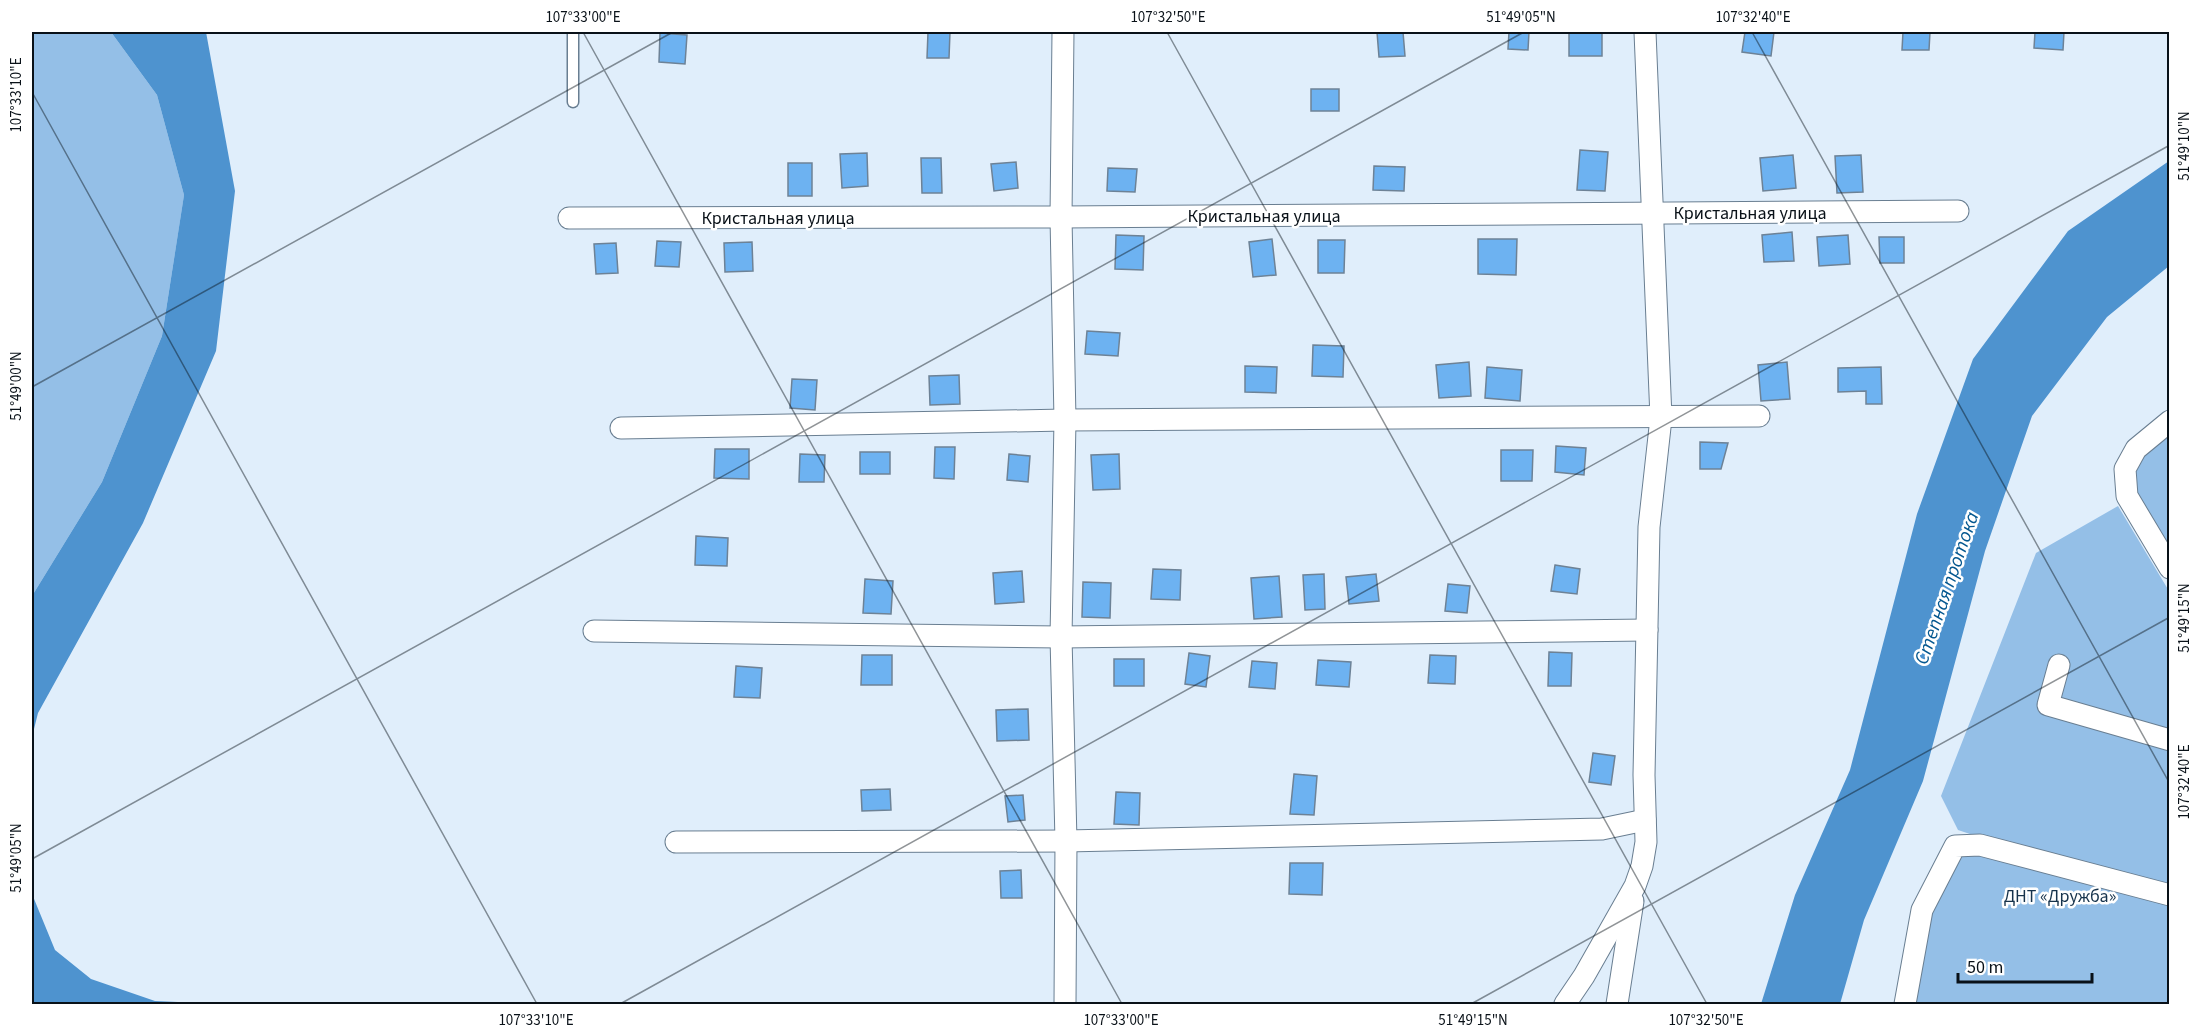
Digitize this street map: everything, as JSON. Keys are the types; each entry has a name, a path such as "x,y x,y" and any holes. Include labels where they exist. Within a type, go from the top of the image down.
{"street":[{"path":"1063,32 1061,217 1065,420 1061,637 1066,841 1066,1004"},
{"path":"1565,1005 1635,886 1642,866 1646,842 1648,527 1661,418 1645,32"},
{"name":"Кристальная улица","path":"569,218 1958,211"},
{"path":"621,428 1065,420 1759,416"},
{"path":"2169,420 2136,449 2125,469 2127,496 2169,568"},
{"path":"594,631 1061,637 1647,630"},
{"path":"2059,665 2048,705 2169,740"},
{"path":"676,842 1066,841 1602,829 1645,820"},
{"path":"1905,1005 1922,910 1954,846 1980,845 2169,895"},
{"path":"1617,1005 1635,886"}],"lane":[{"path":"573,32 573,102"}],"green space":[{"path":"32,32 111,32 157,95 184,195 162,336 102,482 32,596"},
{"path":"2169,432 2169,549 2132,486 2135,459"},
{"name":"ДНТ «Дружба»","path":"2118,506 2169,591 2169,1004 1914,1004 1928,923 1970,834 1958,830 1941,796 2036,553"}],"water":[{"path":"111,32 206,32 235,191 216,351 143,523 38,713 32,737 32,596 102,482 162,336 184,195 157,95"},
{"name":"Степная протока","path":"2169,161 2169,266 2107,317 2032,416 1985,551 1923,781 1864,920 1840,1004 1761,1004 1795,895 1850,770 1917,514 1973,359 2068,231"},
{"path":"32,894 55,950 91,979 155,1001 224,1004 32,1004"}],"building":[{"path":"928,32 950,32 949,58 927,58"},
{"path":"1377,32 1403,32 1405,56 1379,57"},
{"path":"1509,32 1529,32 1528,50 1508,49"},
{"path":"1569,32 1602,32 1602,56 1569,56"},
{"path":"1745,32 1774,32 1771,56 1742,52"},
{"path":"1903,32 1930,32 1929,50 1902,50"},
{"path":"2035,32 2064,32 2063,50 2034,48"},
{"path":"660,33 687,35 685,64 659,62"},
{"path":"1311,89 1339,89 1339,111 1311,111"},
{"path":"1580,150 1608,152 1605,191 1577,190"},
{"path":"867,153 868,186 842,188 840,154"},
{"path":"1793,155 1796,188 1763,191 1760,158"},
{"path":"1861,155 1863,192 1837,193 1835,156"},
{"path":"921,158 941,158 942,193 922,193"},
{"path":"1016,162 1018,188 994,191 991,164"},
{"path":"788,163 812,163 812,196 788,196"},
{"path":"1374,166 1405,167 1404,191 1373,190"},
{"path":"1108,168 1137,169 1135,192 1107,191"},
{"path":"1792,232 1794,261 1764,262 1762,235"},
{"path":"1116,235 1144,236 1143,270 1115,269"},
{"path":"1848,235 1850,264 1819,266 1817,237"},
{"path":"1879,237 1904,237 1904,263 1880,263"},
{"path":"1272,239 1276,275 1253,277 1249,242"},
{"path":"1478,239 1517,239 1516,275 1478,274"},
{"path":"1318,240 1345,240 1344,273 1318,273"},
{"path":"657,241 681,242 679,267 655,266"},
{"path":"752,242 753,271 725,272 724,243"},
{"path":"616,243 618,273 596,274 594,244"},
{"path":"1087,331 1120,333 1118,356 1085,354"},
{"path":"1313,345 1344,346 1343,377 1312,376"},
{"path":"1469,362 1471,396 1439,398 1436,365"},
{"path":"1787,362 1790,399 1761,401 1758,365"},
{"path":"1245,366 1277,367 1276,393 1245,392"},
{"path":"1487,367 1522,370 1520,401 1485,398"},
{"path":"1881,367 1882,404 1866,404 1866,391 1838,392 1838,368"},
{"path":"959,375 960,404 930,405 929,376"},
{"path":"792,379 817,380 815,410 790,408"},
{"path":"1700,442 1728,443 1721,469 1700,469"},
{"path":"1556,446 1586,448 1584,475 1555,472"},
{"path":"935,447 955,447 954,479 934,478"},
{"path":"715,449 749,449 749,479 714,478"},
{"path":"1501,450 1533,450 1532,481 1501,481"},
{"path":"860,452 890,452 890,474 860,474"},
{"path":"800,454 825,455 824,482 799,482"},
{"path":"1009,454 1030,456 1028,482 1007,480"},
{"path":"1119,454 1120,489 1093,490 1091,455"},
{"path":"696,536 728,538 727,566 695,565"},
{"path":"1555,565 1580,569 1577,594 1551,591"},
{"path":"1153,569 1181,570 1180,600 1151,599"},
{"path":"1022,571 1024,602 995,604 993,573"},
{"path":"1324,574 1325,609 1305,610 1303,575"},
{"path":"1376,574 1379,601 1349,604 1346,577"},
{"path":"1279,576 1282,617 1254,619 1251,578"},
{"path":"865,579 893,581 891,614 863,613"},
{"path":"1083,582 1111,583 1110,618 1082,617"},
{"path":"1448,584 1470,586 1467,613 1445,611"},
{"path":"1549,652 1572,653 1571,686 1548,686"},
{"path":"1189,653 1210,656 1206,687 1185,684"},
{"path":"862,655 892,655 892,685 861,685"},
{"path":"1430,655 1456,656 1455,684 1428,683"},
{"path":"1114,659 1144,659 1144,686 1114,686"},
{"path":"1318,660 1351,662 1349,687 1316,685"},
{"path":"1252,661 1277,663 1275,689 1249,687"},
{"path":"736,666 762,668 760,698 734,697"},
{"path":"1028,709 1029,740 997,741 996,710"},
{"path":"1593,753 1615,756 1611,785 1589,782"},
{"path":"1294,774 1317,776 1314,815 1290,814"},
{"path":"890,789 891,810 862,811 861,790"},
{"path":"1116,792 1140,793 1139,825 1114,824"},
{"path":"1023,795 1025,820 1008,822 1005,796"},
{"path":"1290,863 1323,863 1322,895 1289,894"},
{"path":"1021,870 1022,898 1001,898 1000,871"}]}
